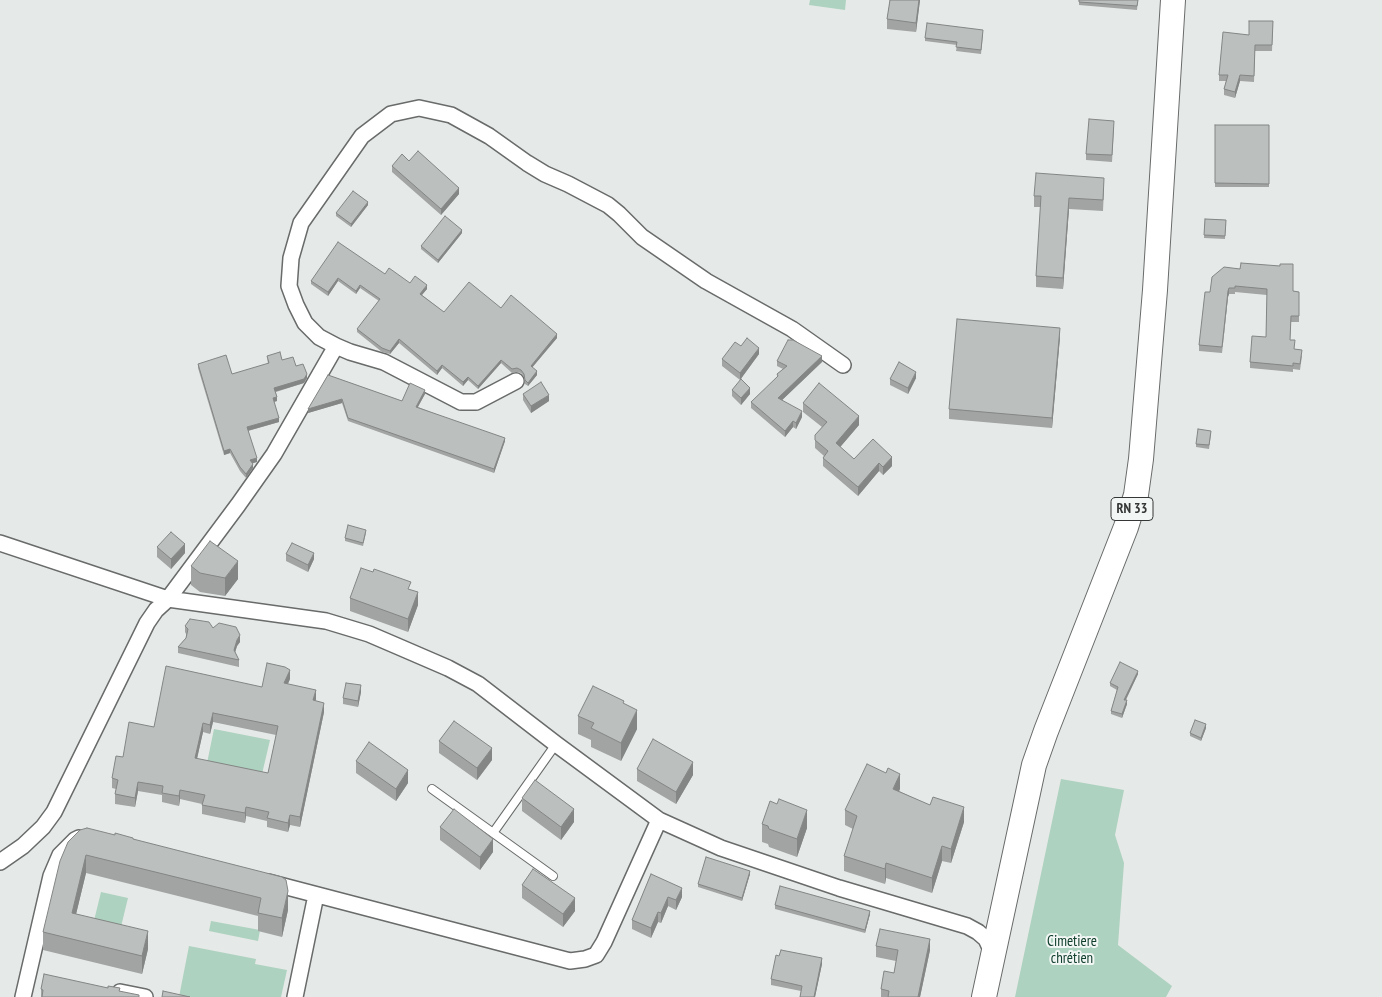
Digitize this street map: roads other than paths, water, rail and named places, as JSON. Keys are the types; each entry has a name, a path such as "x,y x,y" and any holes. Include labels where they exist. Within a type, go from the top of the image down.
{"highway":[{"name":"RN 33","path":"984,997 1034,765 1126,527 1136,495 1142,459 1173,0"},
{"name":"RN 33","path":"1001,997 1050,766 1070,710 1137,542 1155,478 1186,0"}],"street":[{"path":"516,381 476,402 461,402 384,362 350,352 318,337 306,323 296,306 289,286 291,258 301,223 362,136 391,114 419,108 451,115 489,136 539,170 608,205 642,237 706,281 792,328 843,365"},
{"path":"0,862 43,827 54,812 147,623 156,610 168,599 274,454 336,346"},
{"path":"0,543 168,599 326,621 369,634 448,668 478,684 659,820 730,851 839,888 967,926 986,939 993,954"},
{"path":"250,877 570,961 585,960 596,955 604,942 659,820"},
{"path":"23,997 33,973 51,876 60,855 75,840 90,835"},
{"path":"295,997 316,895"},
{"path":"967,926 982,925 990,922 1004,905"},
{"path":"106,988 145,997"}],"lane":[{"path":"493,833 556,744"},
{"path":"432,789 553,876"}],"park label":[{"name":"Cimetiere chrétien","path":"1072,950"}]}
